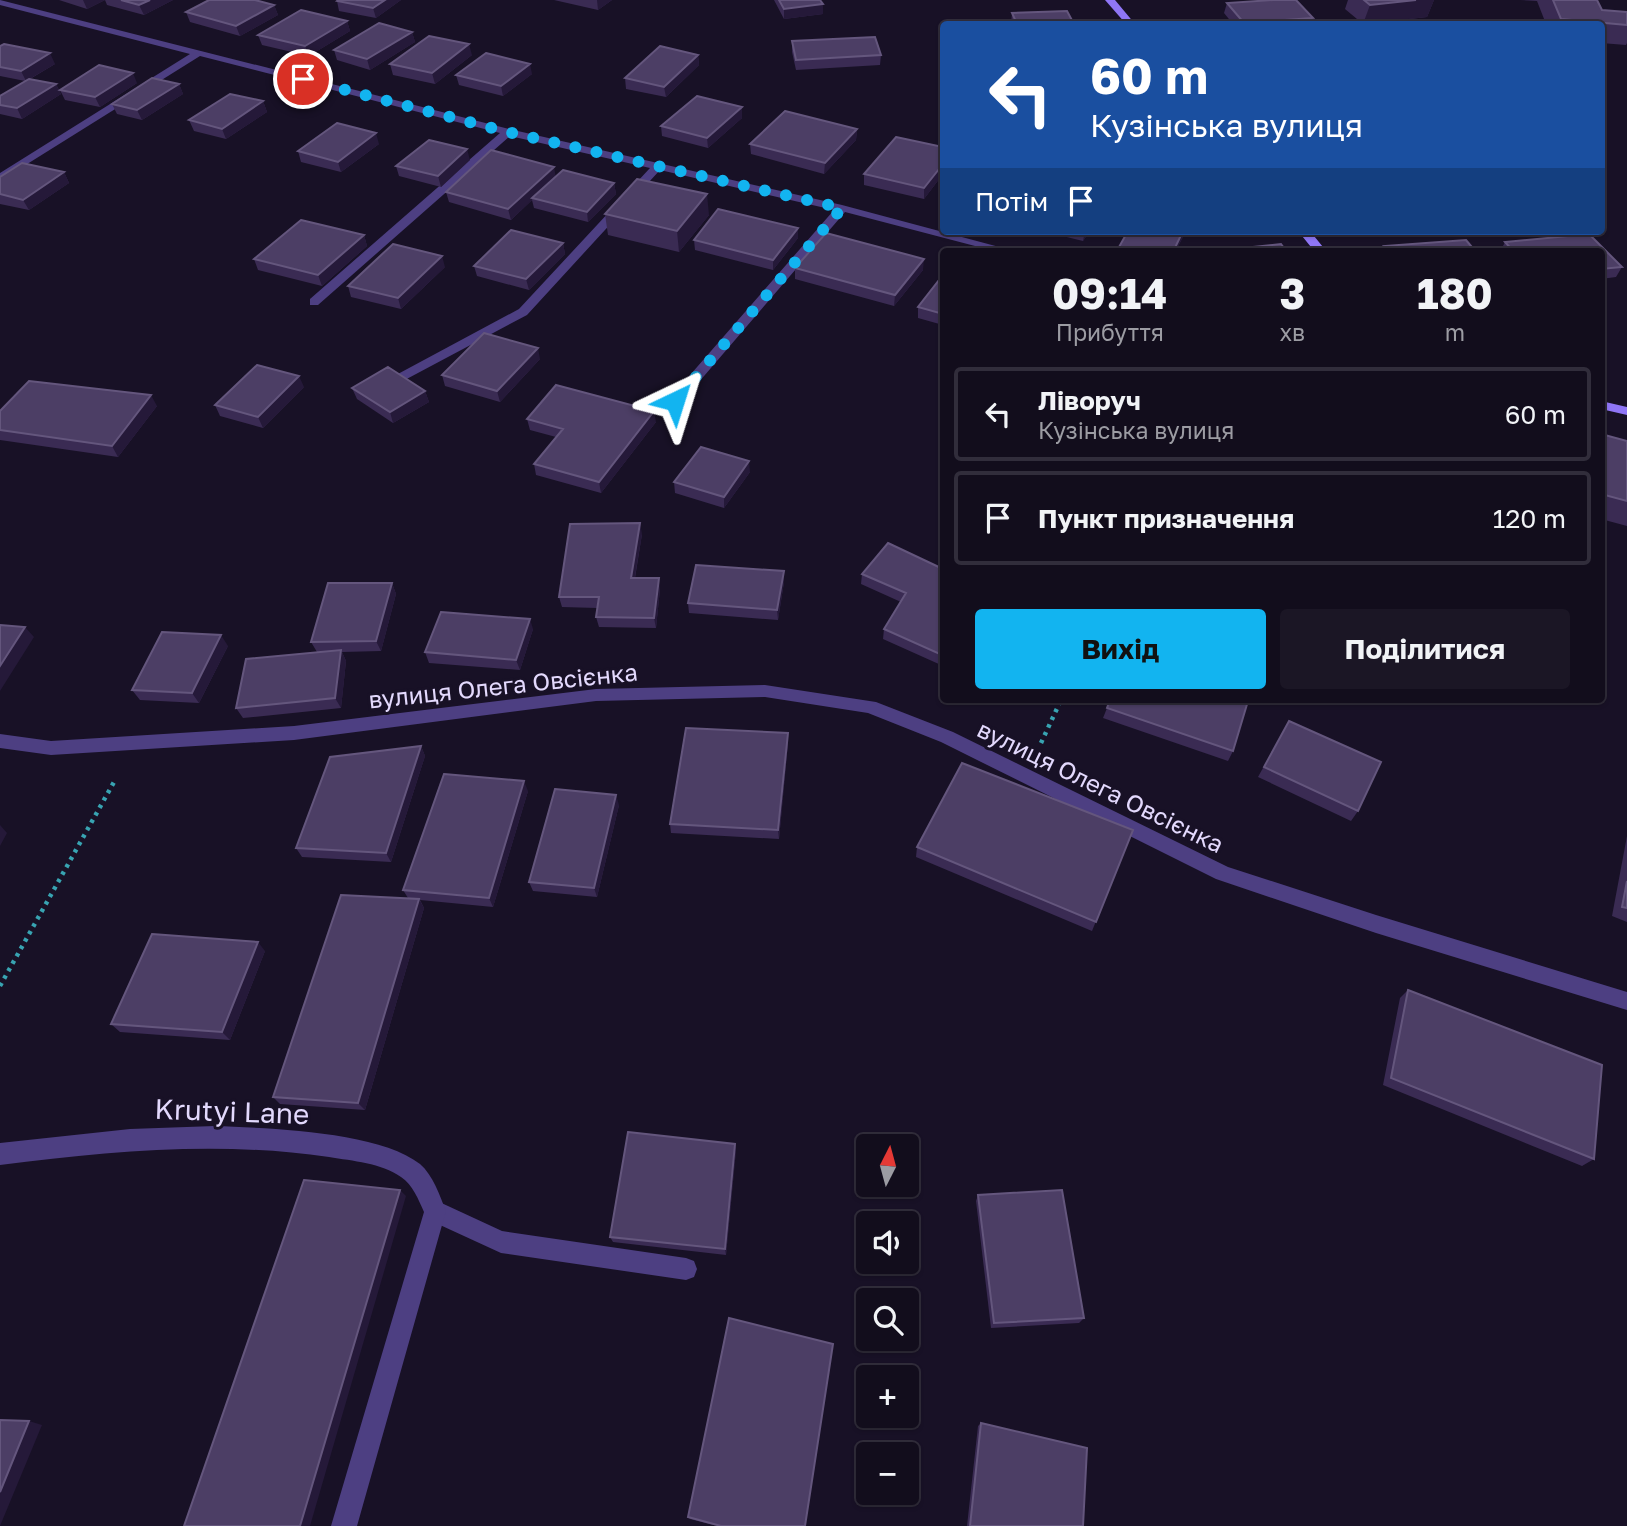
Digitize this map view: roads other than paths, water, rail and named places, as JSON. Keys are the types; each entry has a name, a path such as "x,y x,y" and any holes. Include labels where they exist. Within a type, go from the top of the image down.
{"main road":[{"path":"1110,0 1128,21"},
{"path":"1605,406 1627,411"}],"street":[{"path":"0,2 508,132 842,208 940,233"},
{"path":"0,178 200,52"},
{"path":"314,302 508,132"},
{"path":"401,378 523,312 658,166"},
{"path":"675,401 842,208"},
{"path":"946,235 997,248"},
{"name":"вулиця Олега Овсієнка","path":"0,741 51,748 294,733 596,695 765,691 870,707 947,737 1223,873 1376,924 1627,1000"},
{"name":"Krutyi Lane","path":"0,1154 122,1138 212,1135 319,1144 382,1156 418,1177 435,1211"},
{"path":"344,1526 435,1211 501,1241 686,1269"}]}
